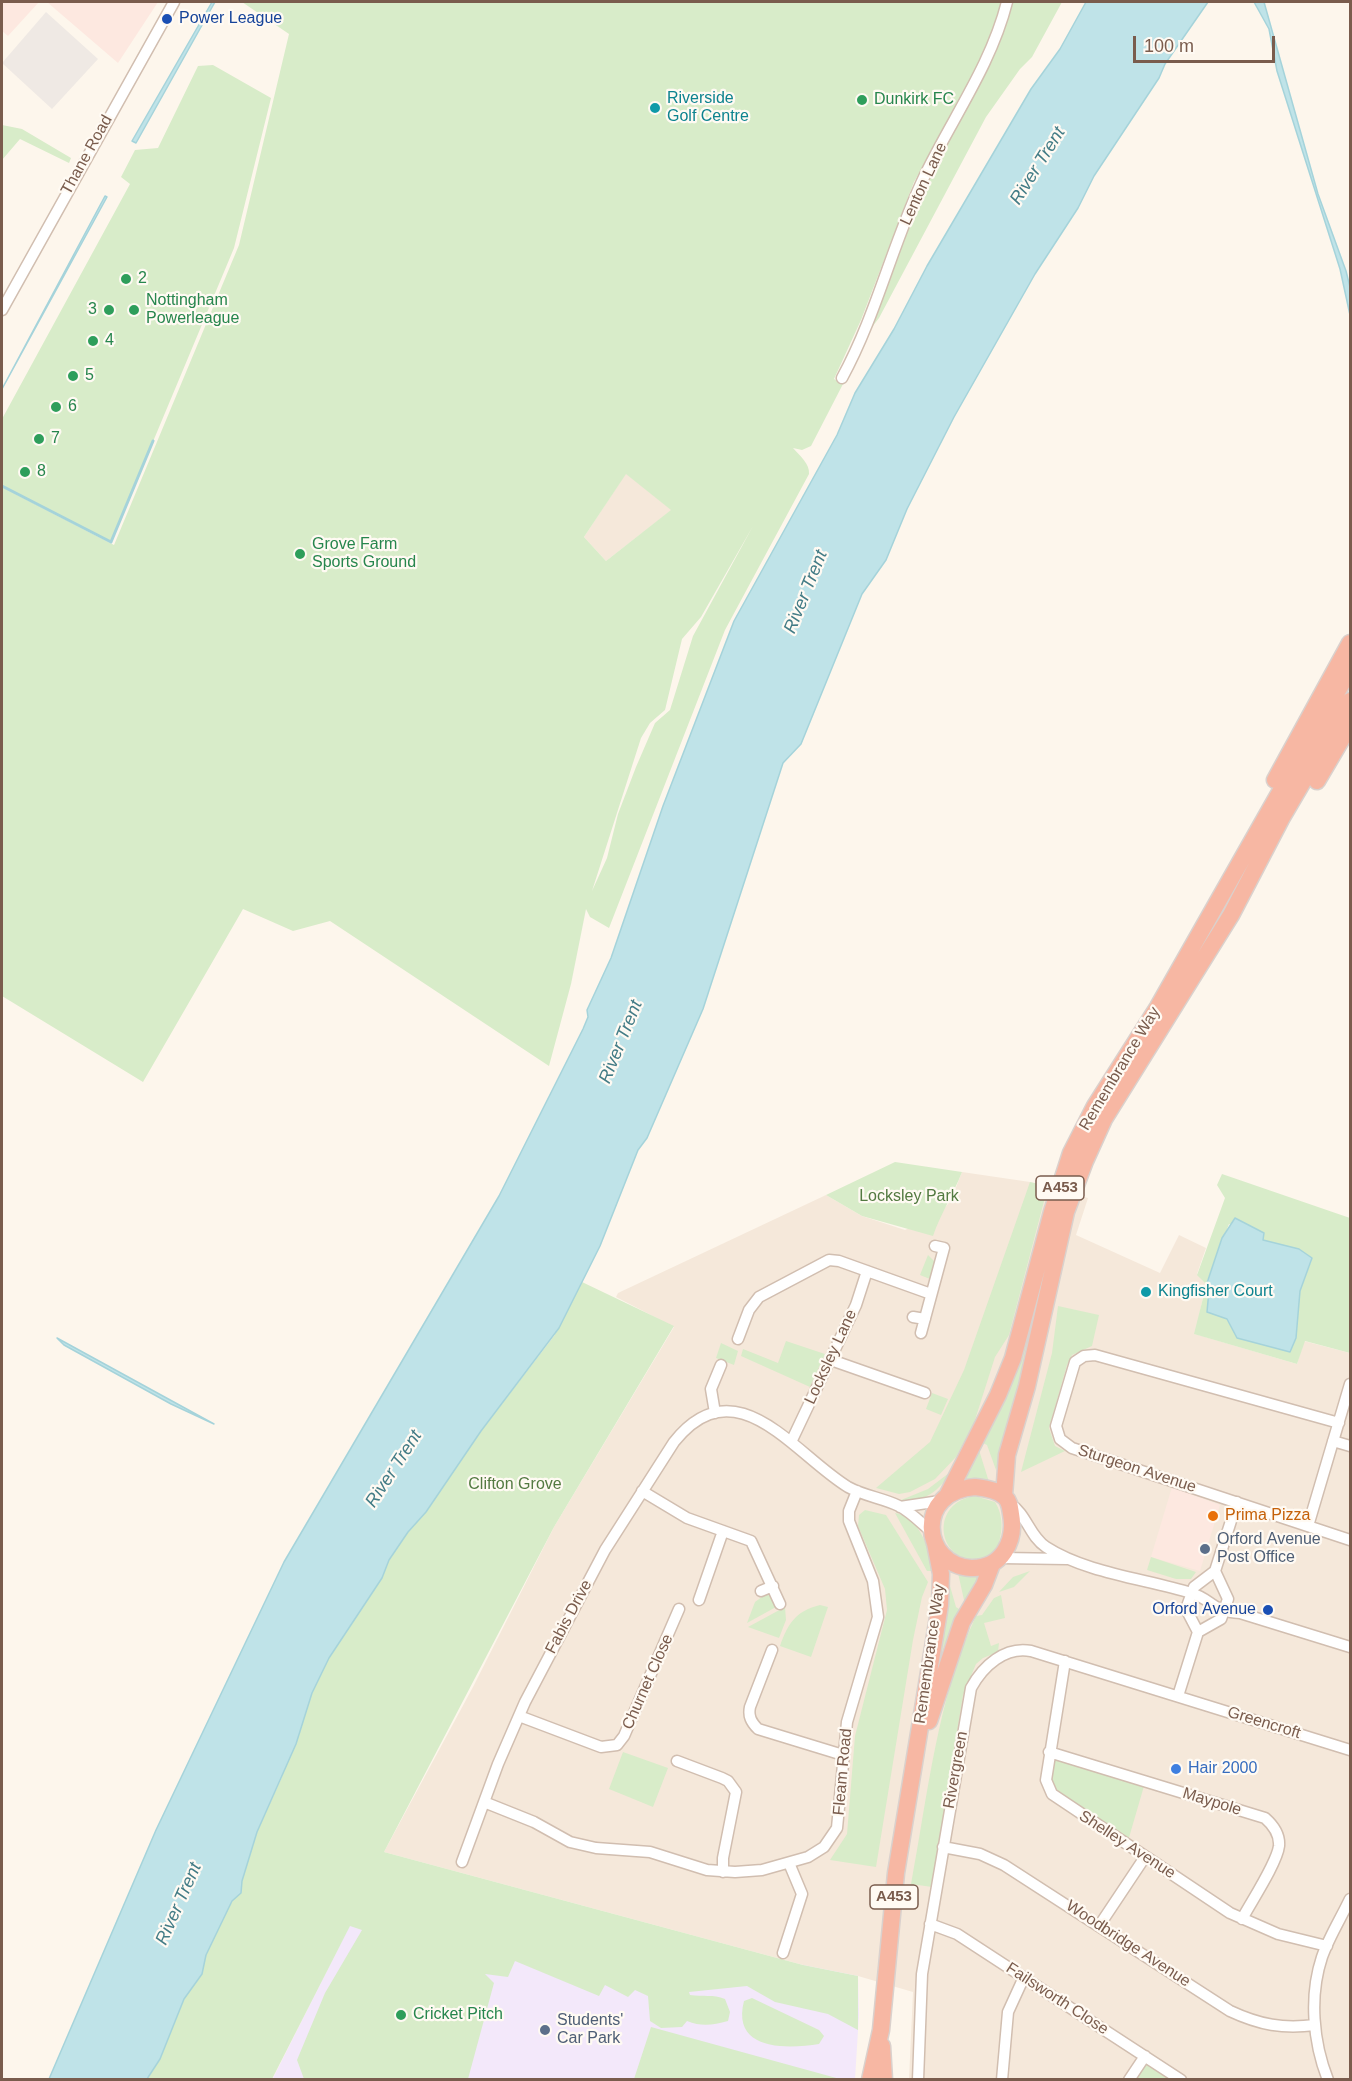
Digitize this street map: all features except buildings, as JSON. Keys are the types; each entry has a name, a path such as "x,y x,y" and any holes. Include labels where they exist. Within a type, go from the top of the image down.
{"highway":[{"path":"1218,903 1263,803 1350,643"},
{"name":"Remembrance Way","path":"1006,1499 1007,1455 1027,1386 1066,1212 1085,1161 1104,1119 1231,915 1339,719 1350,669"},
{"name":"Remembrance Way","path":"944,1497 998,1395 1012,1358 1042,1244 1071,1153 1095,1106 1158,1006 1218,903 1350,701"},
{"path":"975,1487 991,1490 1006,1499 1011,1535 996,1561 970,1568 957,1564 941,1553 934,1538 935,1510 944,1497 975,1487"},
{"name":"Remembrance Way","path":"870,2079 881,2030 896,1873 940,1605 941,1574 934,1538"},
{"name":"Remembrance Way","path":"915,1765 962,1622 996,1561"},
{"name":"Remembrance Way","path":"881,2030 884,2079"}],"street":[{"name":"Thane Road","path":"2,310 174,2"},
{"name":"Lenton Lane","path":"844,373 925,175 970,94 996,38 1007,2"},
{"path":"921,1333 944,1248 935,1246"},
{"path":"738,1339 737,1325 759,1297 823,1263 834,1260 931,1294"},
{"name":"Locksley Lane","path":"792,1440 856,1305 867,1271"},
{"path":"913,1317 925,1319"},
{"name":"Sturgeon Avenue","path":"1339,1423 1095,1355 1084,1356 1075,1362 1056,1426 1062,1442 1350,1540"},
{"path":"831,1360 918,1394"},
{"path":"722,1373 711,1389 715,1413 743,1415 766,1424 792,1440 835,1477 857,1491 900,1507 934,1538"},
{"path":"1308,1526 1350,1384"},
{"name":"Fabis Drive","path":"462,1862 462,1849 519,1716 600,1559 681,1434 698,1420 715,1413"},
{"path":"1334,1441 1350,1446"},
{"path":"642,1491 678,1514 754,1545 780,1604"},
{"name":"Fleam Road","path":"484,1802 583,1845 650,1852 693,1867 723,1872 762,1870 818,1852 834,1836 839,1821 847,1722 878,1617 873,1581 849,1521 849,1511 857,1491"},
{"path":"900,1507 944,1497"},
{"path":"1006,1499 1020,1510 1040,1543 1073,1560 1171,1590 1192,1593 1223,1612 1240,1613 1350,1647"},
{"path":"1198,1632 1186,1609 1194,1587 1215,1571 1237,1502"},
{"path":"699,1600 699,1584 723,1531"},
{"path":"996,1561 1073,1560"},
{"path":"1178,1696 1198,1632 1221,1618 1228,1598 1215,1571"},
{"path":"761,1591 772,1586"},
{"name":"Churnet Close","path":"519,1716 601,1747 617,1745 624,1736 670,1619 679,1609"},
{"name":"Rivergreen","path":"918,2079 920,1995 930,1924 971,1688 977,1677 996,1660 1014,1651 1031,1651 1178,1696"},
{"path":"767,1656 750,1707 749,1716 754,1725 843,1755"},
{"name":"Shelley Avenue","path":"1065,1661 1046,1780 1052,1794 1242,1919 1278,1934 1327,1947"},
{"name":"Greencroft","path":"1178,1696 1350,1750"},
{"name":"Maypole","path":"1049,1752 1264,1818 1271,1823 1279,1838 1277,1853 1242,1919"},
{"path":"684,1760 728,1781 736,1792 723,1872"},
{"name":"Woodbridge Avenue","path":"943,1846 980,1854 1004,1865 1230,2011 1246,2019 1272,2027 1315,2025"},
{"path":"1099,1926 1145,1857"},
{"path":"783,1953 802,1894 789,1863"},
{"path":"1328,2079 1315,2025 1318,1978 1327,1947 1350,1899"},
{"name":"Failsworth Close","path":"930,1924 957,1934 1181,2079"},
{"path":"787,1941 798,1945"},
{"path":"1002,2079 1008,2012 1024,1977"},
{"path":"1130,2079 1145,2056"}],"shaded area":[{"path":"2,2 39,2 8,36 2,31"},
{"path":"47,2 158,2 118,63"},
{"path":"46,12 98,59 52,109 2,63"},
{"path":"626,473 672,510 606,561 584,537"},
{"path":"962,1172 1030,1182 1088,1198 1076,1235 1160,1273 1179,1235 1206,1248 1197,1274 1206,1284 1195,1334 1297,1364 1304,1341 1350,1353 1350,2079 909,2079 913,1992 858,1976 803,1965 384,1852 473,1687 554,1527 674,1327 616,1297 618,1293 826,1195 862,1216 905,1230 940,1214 951,1200"},
{"path":"1172,1487 1220,1505 1200,1571 1151,1557"},
{"path":"350,1925 803,1965 858,1976 859,2015 855,2079 272,2080"}],"green space":[{"name":"Grove Farm Sports Ground","path":"242,2 1001,3 997,21 973,78 914,182 861,320 834,379 843,384 811,446 802,450 793,448 806,463 809,474 725,630 609,928 590,917 586,909 571,984 549,1066 330,921 293,931 243,909 143,1082 2,996 2,487 114,545 239,245 289,34","holes":["626,474 671,510 606,561 584,537","753,526 693,636 670,710 655,723 636,767 618,814 607,858 592,891 641,738 650,723 665,710 682,639 701,617"]},
{"path":"1010,2 1062,2 1032,57 1020,69 986,117 879,318 863,339 930,174"},
{"name":"Nottingham Powerleague","path":"213,65 271,98 234,248 111,542 2,486 2,419 130,184 121,177 135,150 158,148 198,66"},
{"path":"2,125 22,129 71,158 69,163 20,139 2,160"},
{"path":"1103,1111 1028,1350 996,1470 987,1445 983,1443 1042,1265"},
{"name":"Locksley Park","path":"895,1162 962,1172 933,1236 862,1216 826,1195"},
{"path":"1222,1174 1350,1218 1350,1353 1305,1341 1297,1364 1194,1334 1206,1286 1209,1290 1207,1312 1227,1319 1237,1338 1296,1338 1300,1291 1312,1259 1299,1249 1276,1246 1229,1224 1206,1284 1197,1275 1225,1198 1217,1185"},
{"path":"1030,1182 1048,1186 1009,1335 995,1357 974,1423 956,1457 935,1479 910,1492 899,1494 876,1488 930,1442 964,1370"},
{"path":"928,1255 935,1262 930,1279 920,1275"},
{"name":"Clifton Grove","path":"582,1282 674,1326 554,1527 384,1852 803,1965 858,1976 858,2030 828,2014 775,2002 747,1986 689,1992 690,1995 725,1999 730,2012 728,2021 708,2025 687,2021 682,2027 661,2028 650,2021 648,1996 635,1990 628,1997 605,1985 599,1996 515,1961 508,1977 485,1974 494,1983 468,2079 304,2079 297,2060 325,1993 362,1930 350,1926 272,2079 147,2080 160,2059 184,1999 202,1974 206,1955 232,1901 242,1889 242,1881 257,1832 281,1779 312,1693 329,1658 382,1578 389,1560 408,1532 426,1512 481,1431 554,1336"},
{"path":"1058,1306 1099,1315 1092,1346 1072,1355 1067,1365 1049,1428 1055,1446 1065,1451 1021,1472 1052,1353"},
{"path":"786,1341 825,1354 810,1387 741,1356 743,1349 778,1363"},
{"path":"721,1343 738,1351 734,1365 716,1358"},
{"path":"932,1393 948,1399 941,1415 926,1409"},
{"path":"979,1450 989,1482 965,1481"},
{"path":"953,1470 931,1494 918,1499 901,1500 928,1489"},
{"path":"975,1496 995,1502 1000,1515 1001,1529 998,1545 993,1554 983,1558 968,1559 956,1554 948,1545 944,1534 944,1522 949,1510 959,1501"},
{"path":"865,1510 886,1515 928,1582 922,1597 913,1640 876,1867 830,1860 847,1834 855,1736 887,1610 885,1589 858,1526 859,1515"},
{"path":"895,1513 904,1516 917,1527 926,1545 933,1571 927,1571"},
{"path":"1151,1557 1196,1572 1191,1579 1176,1579 1147,1570"},
{"path":"1030,1571 1014,1587 999,1592 1013,1577"},
{"path":"958,1573 981,1576 964,1601 964,1600"},
{"path":"950,1586 956,1607 959,1609 941,1654"},
{"path":"766,1594 773,1597 776,1607 747,1623 755,1602"},
{"path":"1001,1595 1005,1618 984,1623 991,1646 999,1643 998,1652 983,1658 976,1664 963,1695 932,1887 911,1884 935,1747 952,1680 976,1616 982,1615 994,1598"},
{"path":"820,1605 828,1607 811,1657 780,1646 794,1619 805,1611"},
{"path":"785,1607 786,1620 779,1638 748,1627"},
{"path":"623,1752 668,1768 653,1807 609,1789"},
{"path":"1054,1758 1144,1786 1128,1841 1054,1791 1050,1777"},
{"path":"752,1998 819,2030 824,2036 819,2044 806,2046 778,2046 754,2038 746,2030 742,2017 744,2001"},
{"path":"651,2027 840,2079 634,2079"},
{"path":"1147,2064 1176,2080 1135,2080"}],"water":[{"path":"212,2 215,2 136,143 132,141"},
{"name":"River Trent","path":"1086,2 1208,2 1165,64 1159,78 1094,176 1078,208 1035,274 954,417 907,509 886,560 862,594 801,744 783,763 703,1009 647,1138 638,1150 600,1246 559,1328 481,1431 426,1512 408,1532 389,1560 382,1578 329,1658 312,1693 296,1744 257,1832 242,1881 241,1893 232,1901 206,1955 202,1974 184,1999 160,2059 147,2079 49,2079 156,1830 284,1562 499,1196 583,1029 588,1017 587,1010 611,958 663,806 734,621 837,435 855,393 894,329 927,266 1031,89 1060,49"},
{"path":"1254,2 1264,2 1318,194 1346,271 1350,287 1350,315 1340,269 1277,71 1269,29"},
{"path":"105,196 107,197 2,389"},
{"path":"1235,1218 1264,1233 1263,1240 1299,1249 1312,1258 1300,1291 1296,1338 1290,1352 1237,1338 1227,1319 1207,1312 1209,1290 1206,1286 1222,1238"},
{"path":"57,1338 214,1424 171,1404 64,1345"}],"waterway":[{"path":"2,486 111,542 153,441"}],"place":[{"name":"Power League","path":"167,19"},
{"name":"Dunkirk FC","path":"862,100"},
{"name":"Riverside Golf Centre","path":"655,108"},
{"name":"2","path":"126,279"},
{"name":"3","path":"109,310"},
{"name":"Nottingham Powerleague","path":"134,310"},
{"name":"4","path":"93,341"},
{"name":"5","path":"73,376"},
{"name":"6","path":"56,407"},
{"name":"7","path":"39,439"},
{"name":"8","path":"25,472"},
{"name":"Grove Farm Sports Ground","path":"300,554"},
{"name":"Kingfisher Court","path":"1146,1292"},
{"name":"Prima Pizza","path":"1213,1516"},
{"name":"Orford Avenue Post Office","path":"1205,1549"},
{"name":"Orford Avenue","path":"1268,1610"},
{"name":"Hair 2000","path":"1176,1769"},
{"name":"Cricket Pitch","path":"401,2015"},
{"name":"Students' Car Park","path":"545,2030"}]}
